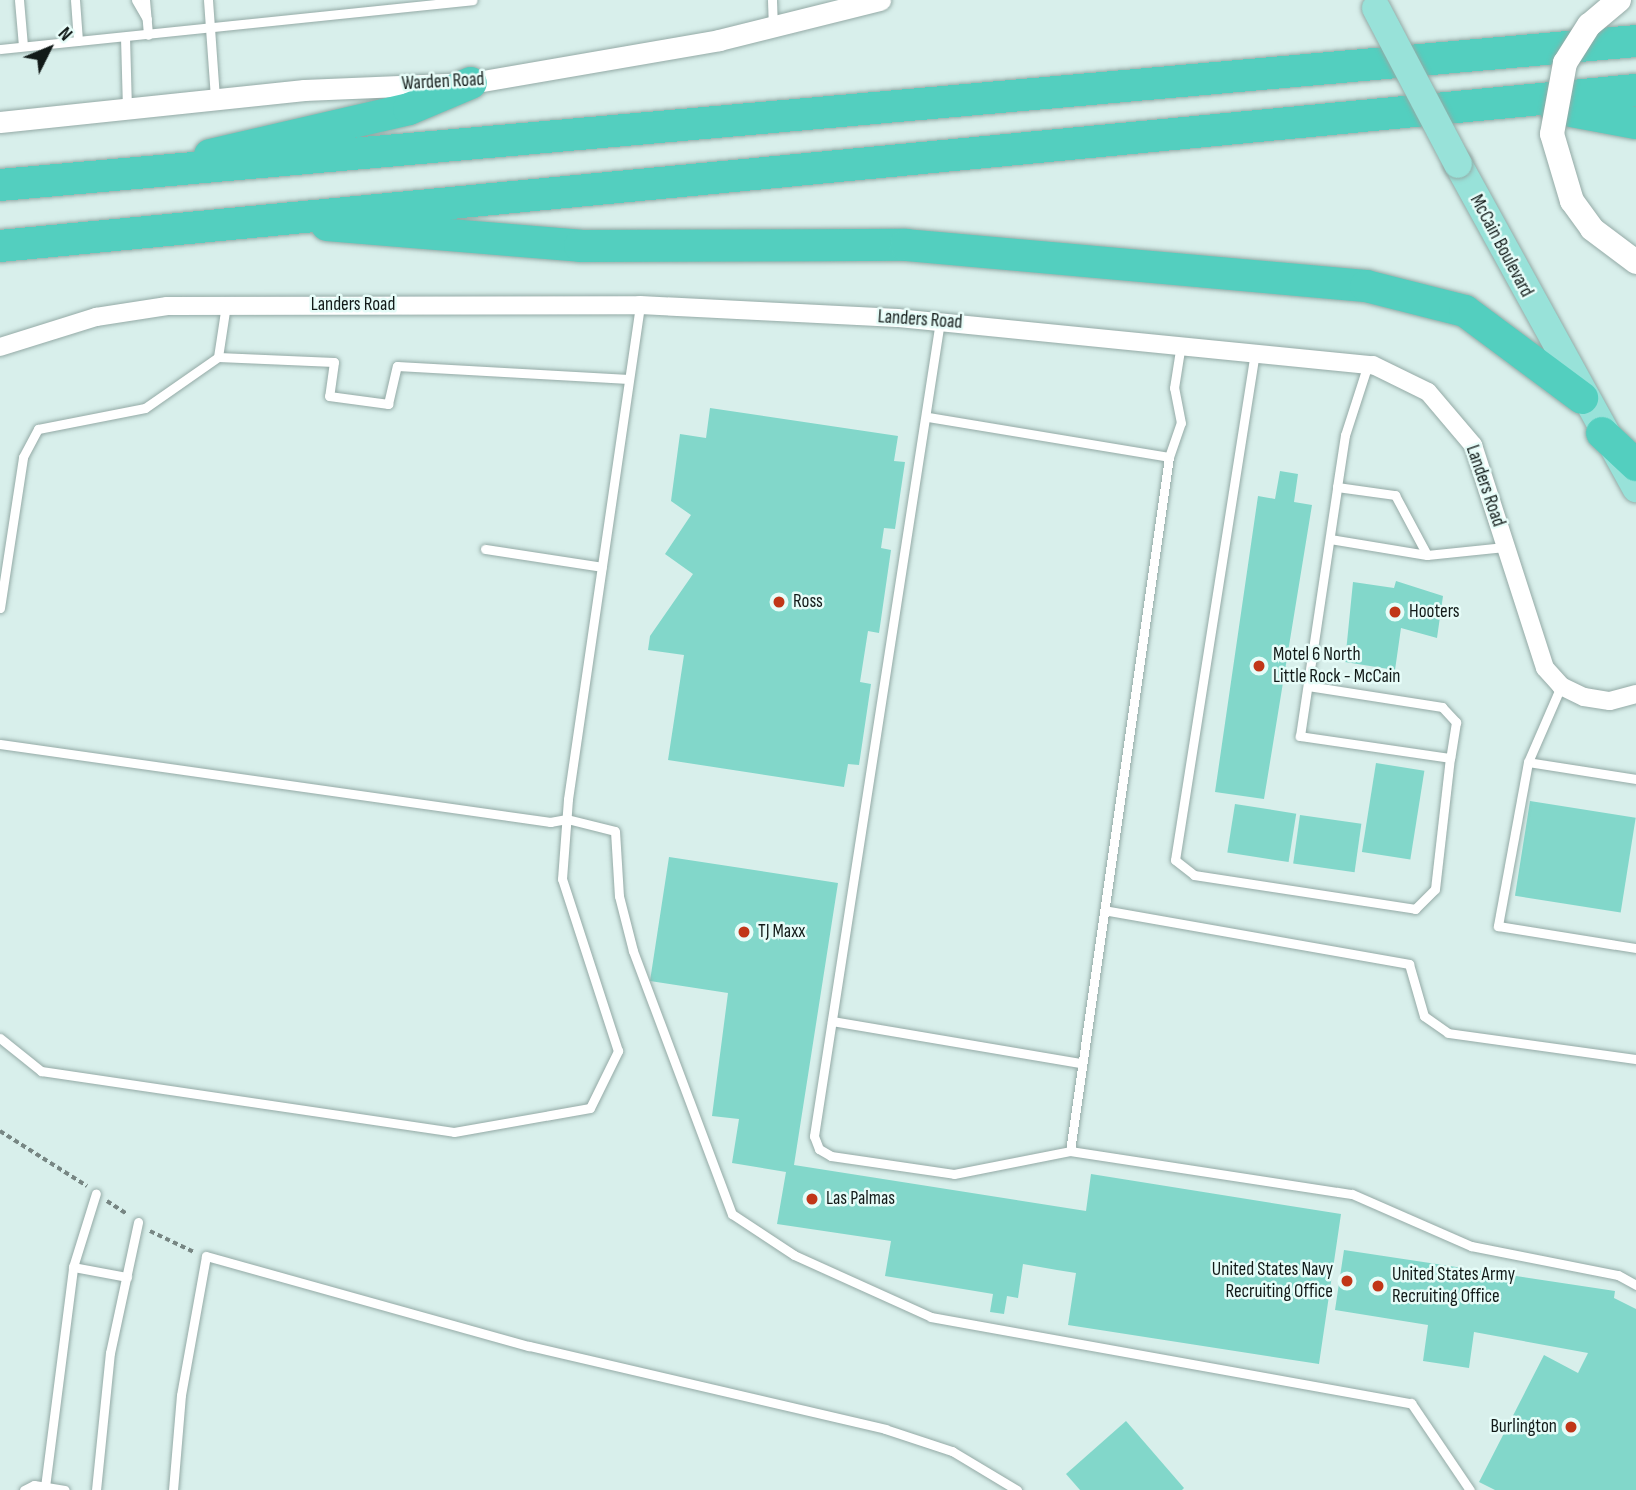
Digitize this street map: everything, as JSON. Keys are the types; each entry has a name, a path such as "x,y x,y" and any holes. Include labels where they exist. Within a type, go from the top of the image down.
{"highway":[{"path":"0,185 115,177 1636,41"},
{"path":"115,177 410,110 471,83"},
{"path":"0,246 252,218 1636,90"},
{"path":"1516,101 1636,123"},
{"path":"252,218 580,246 966,248 1366,286 1465,312 1582,398"},
{"path":"1602,433 1636,465"}],"main road":[{"path":"1619,0 1589,25 1565,64 1552,134 1573,201 1592,229 1636,262"},
{"name":"McCain Boulevard","path":"1374,4 1582,398 1636,488"}],"street":[{"name":"Warden Road","path":"0,122 215,99 471,83 774,28 880,0"},
{"name":"Landers Road","path":"0,347 131,311 226,304 640,305 940,321 1181,343 1368,365 1412,381 1462,427 1478,456 1534,646 1561,686"},
{"path":"1561,686 1603,701 1636,694"}],"lane":[{"path":"19,0 23,46"},
{"path":"136,0 147,19"},
{"path":"145,0 148,35"},
{"path":"208,0 215,99"},
{"path":"0,48 210,30 472,0"},
{"path":"772,0 774,28"},
{"path":"76,2 78,41"},
{"path":"125,37 127,110"},
{"path":"218,358 226,304"},
{"path":"0,1038 41,1071 454,1132 590,1108 618,1051 562,879 567,819 640,305"},
{"path":"940,321 928,417 814,1136 831,1156 954,1174 1070,1151 1352,1194 1471,1247 1618,1275 1636,1285"},
{"path":"1070,1151 1081,1063 1109,911 1169,457 1181,423 1174,388 1181,343"},
{"path":"1256,351 1179,868 1415,909 1435,889 1456,722 1442,707 1308,686"},
{"path":"0,608 23,457 38,429 145,408 218,358 334,362 329,396 388,404 397,366 629,379"},
{"path":"1368,365 1345,435 1300,736 1450,758"},
{"path":"928,417 1169,457"},
{"path":"1337,487 1395,495 1427,555"},
{"path":"1330,539 1427,555 1505,547"},
{"path":"485,549 602,567"},
{"path":"1561,686 1528,762 1498,926 1636,948"},
{"path":"0,744 550,822 567,819 615,831 619,896 633,951 732,1214 794,1255 931,1317 1411,1403 1470,1490"},
{"path":"1528,762 1636,779"},
{"path":"1109,911 1409,964 1424,1016 1448,1033 1636,1059"},
{"path":"832,1021 1081,1063"},
{"path":"46,1487 73,1267 96,1193"},
{"path":"96,1490 110,1353 138,1223"},
{"path":"173,1490 181,1395 206,1256 529,1346 884,1429 952,1451 1017,1490"},
{"path":"73,1267 127,1277"},
{"path":"24,1490 46,1487 65,1490"}],"building":[{"path":"710,408 898,436 894,461 905,462 895,529 884,528 881,548 891,550 879,633 868,631 860,682 871,684 859,765 848,764 844,787 668,760 684,655 648,650 650,636 693,574 665,554 691,515 671,501 680,434 706,438"},
{"name":"Motel 6 North Little Rock - McCain","path":"1280,471 1298,474 1294,502 1312,505 1264,799 1215,792 1258,496 1275,499"},
{"name":"Hooters","path":"1396,581 1443,596 1437,638 1401,628 1395,670 1345,662 1353,582 1394,588"},
{"path":"1376,763 1424,771 1410,860 1362,852"},
{"path":"1530,801 1636,818 1621,913 1515,896"},
{"path":"1235,804 1296,814 1289,862 1227,852"},
{"path":"1300,815 1361,824 1355,872 1293,864"},
{"path":"669,857 838,883 794,1165 1086,1211 1091,1174 1341,1214 1319,1364 1068,1325 1076,1273 1023,1264 1018,1298 1007,1296 1004,1314 990,1312 993,1294 885,1276 891,1241 777,1224 786,1172 732,1163 739,1119 712,1116 728,993 650,981"},
{"path":"1344,1250 1615,1291 1614,1298 1636,1309 1636,1490 1495,1490 1479,1482 1544,1355 1578,1373 1588,1353 1474,1332 1469,1368 1423,1361 1428,1325 1335,1310"},
{"path":"1126,1421 1184,1488 1182,1490 1080,1490 1066,1474"}],"place":[{"name":"Ross","path":"779,602"},
{"name":"Hooters","path":"1395,612"},
{"name":"Motel 6 North Little Rock - McCain","path":"1259,666"},
{"name":"TJ Maxx","path":"744,932"},
{"name":"Las Palmas","path":"812,1199"},
{"name":"United States Navy Recruiting Office","path":"1347,1281"},
{"name":"United States Army Recruiting Office","path":"1378,1286"},
{"name":"Burlington","path":"1571,1427"}]}
